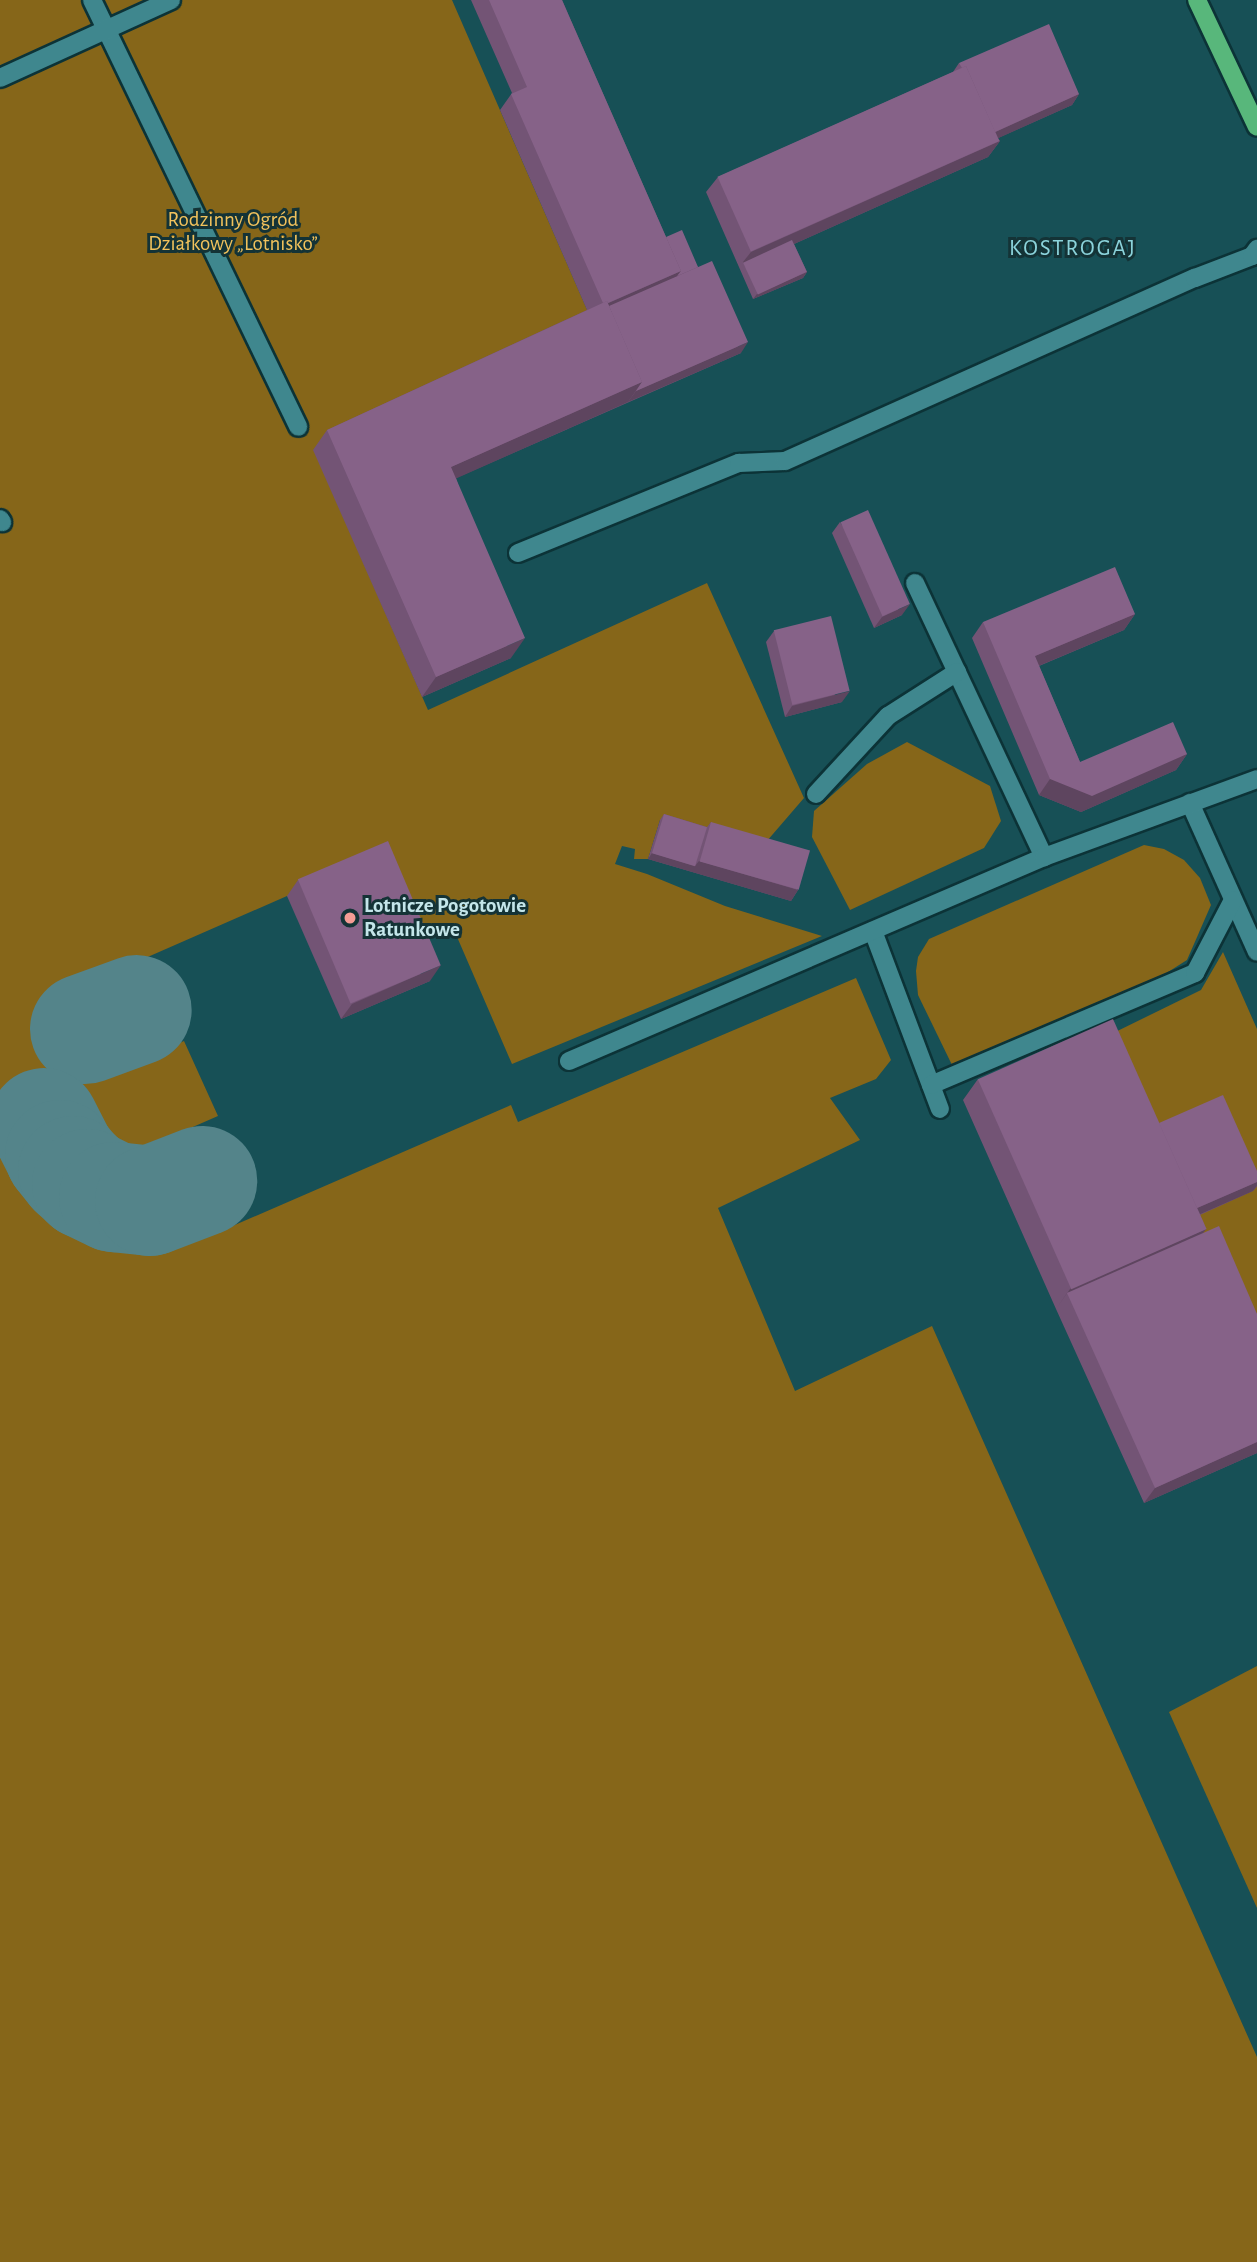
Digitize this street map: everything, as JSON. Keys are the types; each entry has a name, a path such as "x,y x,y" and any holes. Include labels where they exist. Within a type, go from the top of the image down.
{"main road":[{"path":"1197,0 1257,127"}],"lane":[{"path":"92,0 298,427"},
{"path":"0,78 171,0"},
{"path":"518,553 739,463 785,461 1182,283 1252,256 1257,249"},
{"path":"915,583 1044,857"},
{"path":"816,794 888,716 957,672"},
{"path":"569,1061 1044,857 1257,779"},
{"path":"1191,803 1257,952"},
{"path":"931,1085 1195,973 1233,900"},
{"path":"873,931 940,1109"}],"green space":[{"name":"Rodzinny Ogród Działkowy „Lotnisko”","path":"0,0 452,0 592,321 314,450 428,710 707,583 804,798 760,849 660,820 648,859 634,859 635,849 622,846 615,864 725,906 822,936 512,1064 451,923 413,940 287,896 118,970 155,1054 184,1041 218,1116 179,1133 221,1231 511,1105 518,1122 856,978 891,1060 876,1079 830,1098 860,1140 718,1208 795,1391 932,1326 1257,2057 1257,2262 0,2262"},
{"path":"907,742 990,786 1001,821 984,848 850,910 812,837 814,811 867,764"},
{"path":"1144,845 1164,849 1184,860 1200,878 1211,905 1187,960 1157,979 953,1067 918,995 918,957 929,939"},
{"path":"1223,952 1257,1029 1257,1356 1142,1138 1099,1040 1201,990"},
{"path":"1257,1666 1257,1908 1169,1712"}],"building":[{"path":"489,0 562,0 681,271 603,303 511,94 527,87"},
{"path":"1049,24 1079,94 995,132 966,66 962,68 959,63"},
{"path":"966,66 999,141 751,252 718,177"},
{"path":"682,230 698,267 677,276 681,271 666,237"},
{"path":"792,240 807,272 758,295 743,263"},
{"path":"712,261 748,342 636,391 642,382 609,306"},
{"path":"607,301 642,382 451,467 525,638 436,677 327,430"},
{"path":"868,510 910,604 882,616 841,522"},
{"path":"1115,567 1135,614 1035,656 1080,762 1173,722 1187,754 1092,796 1050,779 983,622"},
{"path":"831,616 850,691 792,705 774,630"},
{"path":"664,814 707,827 695,866 652,853"},
{"path":"711,822 810,850 799,890 700,861"},
{"name":"Lotnicze Pogotowie Ratunkowe","path":"388,841 441,965 351,1004 298,879"},
{"path":"1113,1019 1207,1229 1071,1289 978,1079"},
{"path":"1223,1095 1257,1171 1257,1182 1197,1208 1159,1123"},
{"path":"1219,1226 1257,1314 1257,1442 1155,1488 1067,1293"}],"taxiway":[{"path":"85,1029 137,1010"},
{"path":"44,1123 60,1155 73,1171 87,1184 114,1197 150,1201 202,1181"}],"place":[{"name":"Lotnicze Pogotowie Ratunkowe","path":"350,918"}],"district":[{"name":"KOSTROGAJ","path":"1073,249"}]}
